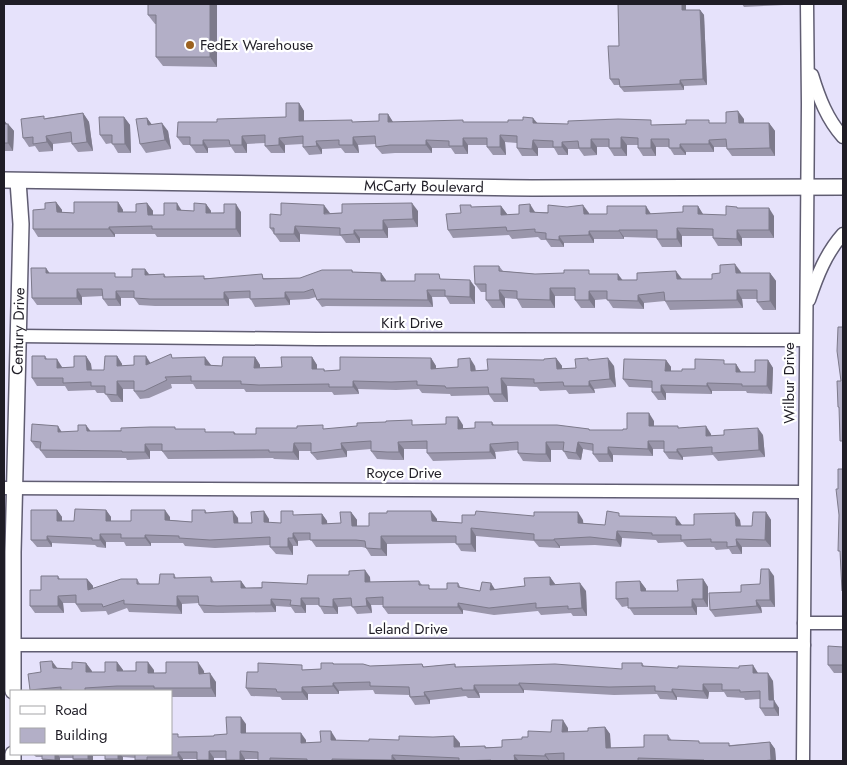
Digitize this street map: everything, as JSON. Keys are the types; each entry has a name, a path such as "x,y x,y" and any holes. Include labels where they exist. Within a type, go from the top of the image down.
{"main road":[{"name":"McCarty Boulevard","path":"11,181 532,188 843,187"},
{"name":"Century Drive","path":"11,181 21,224 18,336 9,488 8,628 12,690"}],"street":[{"name":"Wilbur Drive","path":"803,761 807,4"},
{"path":"807,61 826,112 843,137"},
{"path":"806,310 827,255 843,234"},
{"name":"Kirk Drive","path":"18,336 337,340 805,340"},
{"name":"Royce Drive","path":"9,488 804,492"},
{"path":"804,623 843,624"},
{"name":"Leland Drive","path":"10,652 804,645"}],"building":[{"name":"FedEx Warehouse","path":"148,4 210,4 210,57 156,57 156,15 148,15"},
{"path":"618,4 682,4 682,10 700,10 703,79 680,80 680,84 620,87 619,79 610,79 608,46 619,46"},
{"path":"286,103 299,103 299,121 352,120 352,122 379,121 379,114 388,114 388,122 463,120 463,122 508,122 508,120 523,120 523,117 533,118 533,123 568,124 568,121 618,119 651,120 651,125 686,124 686,120 709,120 709,123 726,123 726,112 738,111 739,123 769,123 770,148 727,149 726,139 709,140 709,144 680,144 680,148 669,148 669,139 651,139 651,148 638,148 638,138 621,137 621,148 609,148 609,139 591,139 591,148 579,148 578,141 562,142 562,147 553,147 553,141 533,140 532,149 517,148 517,136 500,135 500,147 487,147 487,138 463,138 463,146 449,146 449,141 426,140 426,145 376,147 375,136 353,137 353,145 339,145 339,140 316,141 317,146 303,147 303,136 279,138 279,145 265,146 265,135 242,136 242,145 230,145 229,140 203,140 203,145 190,145 190,137 177,137 178,122 217,122 217,119 286,117"},
{"path":"83,113 87,142 72,144 71,132 46,136 47,142 33,144 33,137 23,138 21,119 44,116 44,119"},
{"path":"99,117 124,117 125,144 112,144 112,135 100,135"},
{"path":"147,118 148,125 162,123 165,140 140,144 136,119"},
{"path":"4,124 8,124 8,143 4,143"},
{"path":"56,202 57,212 74,213 74,202 118,202 118,212 136,212 136,204 147,203 148,215 164,215 164,203 177,203 177,210 194,211 194,203 206,204 206,213 224,213 224,204 236,204 236,229 152,229 152,226 109,227 109,229 33,229 33,210 45,209 45,203"},
{"path":"281,203 324,205 324,214 342,213 342,204 412,203 413,219 383,220 383,230 354,230 354,234 340,235 340,228 295,226 294,234 274,234 274,228 270,228 270,214 281,215"},
{"path":"530,204 530,212 548,213 548,205 567,207 583,205 584,214 607,214 607,206 646,206 646,214 683,212 683,206 698,206 698,214 726,215 726,206 769,208 769,230 737,230 737,239 713,238 713,229 677,228 677,239 657,239 657,230 589,231 589,235 559,236 559,240 546,239 546,233 535,232 535,229 507,231 506,227 448,230 446,214 461,213 460,205 471,205 471,207 501,206 501,215 519,214 519,205"},
{"path":"735,264 736,273 770,273 770,301 757,302 757,290 737,290 737,300 665,301 664,292 638,295 638,301 607,300 607,291 589,291 589,300 575,300 575,288 550,288 550,300 517,299 517,291 499,290 500,300 486,300 486,284 475,284 474,266 499,266 499,271 535,274 564,273 564,270 589,270 589,274 618,274 618,280 637,280 637,273 676,271 677,279 712,279 712,274 720,273 720,265"},
{"path":"31,268 46,268 46,273 115,273 115,277 132,277 132,269 145,269 145,275 164,274 164,277 204,276 204,279 262,274 263,279 300,278 322,270 352,270 352,272 381,273 381,281 415,281 415,274 439,274 440,279 470,280 470,297 445,296 445,290 427,290 428,300 317,300 313,289 304,292 285,292 285,298 250,299 250,291 224,292 224,299 150,299 134,298 134,291 116,291 116,299 103,299 102,289 77,289 77,298 32,298"},
{"path":"838,327 843,327 843,441 840,441 838,407 837,381 841,381 837,351"},
{"path":"171,354 172,358 205,357 205,365 222,366 223,357 255,357 254,368 282,367 281,357 312,357 312,369 324,369 324,371 340,370 340,357 431,358 431,369 458,367 458,359 470,358 471,371 488,370 487,359 544,360 556,358 557,369 576,368 575,359 608,358 610,379 589,381 589,386 564,386 563,382 534,383 534,379 501,378 502,394 489,394 488,387 446,388 445,386 417,385 417,381 353,381 353,387 329,387 329,384 259,385 241,384 241,381 191,381 191,376 165,377 167,380 144,391 134,391 134,381 117,381 117,395 105,394 105,386 91,386 91,382 63,383 63,378 32,378 32,356 45,356 45,359 57,359 57,368 74,367 74,356 86,356 87,370 104,370 105,356 117,356 117,366 134,365 134,356 146,356 146,365"},
{"path":"624,359 666,360 665,371 695,369 695,359 724,360 724,364 736,364 736,372 755,372 755,360 768,360 767,386 707,383 707,386 661,385 661,392 652,392 652,381 623,379"},
{"path":"627,413 649,413 649,426 678,426 678,428 706,426 706,436 724,435 724,430 758,428 759,450 712,453 712,447 677,449 677,452 664,452 664,441 648,441 648,449 608,447 608,454 593,454 593,444 578,442 576,453 563,451 564,442 546,442 546,454 535,454 518,453 518,442 490,444 490,452 427,453 427,441 398,442 399,452 387,452 371,451 371,441 341,443 342,449 311,453 311,443 294,443 293,452 269,452 269,450 162,451 162,444 145,444 145,452 122,452 40,450 41,442 31,441 32,424 58,426 58,432 78,431 78,425 86,425 87,431 121,431 121,428 175,427 175,429 205,429 205,432 256,434 256,428 297,428 297,426 323,425 323,429 357,426 357,423 412,420 412,425 446,424 446,417 458,417 458,429 475,428 475,422 492,422 492,425 557,425 589,430 623,430 627,429"},
{"path":"838,469 843,469 843,591 840,551 838,551 839,515 836,489 838,489"},
{"path":"75,509 106,510 106,521 131,521 131,510 165,510 165,520 192,522 192,510 205,510 205,513 233,511 234,523 252,523 251,512 264,511 264,522 281,523 281,511 293,511 293,515 322,514 322,524 341,523 340,512 351,512 352,526 369,526 369,513 387,513 387,511 431,511 432,521 462,523 462,515 475,515 476,511 534,516 534,512 578,512 578,523 605,525 607,511 619,513 619,516 676,517 676,525 694,525 694,514 735,513 736,526 752,526 753,512 766,512 765,540 736,539 737,546 727,547 727,542 711,542 711,539 681,540 681,535 652,535 652,533 617,531 616,540 590,537 534,540 534,534 471,528 471,544 456,544 456,536 381,536 381,549 366,548 365,541 310,540 310,533 293,533 293,538 288,538 288,547 270,547 270,537 210,540 179,538 179,536 145,535 145,538 121,538 121,534 100,534 100,540 47,536 47,540 31,540 31,510 57,510 57,521 74,521"},
{"path":"761,569 769,569 770,600 756,600 757,606 710,610 709,593 741,592 741,585 760,584"},
{"path":"365,570 365,582 419,581 419,585 429,585 429,589 447,589 447,583 458,583 458,587 480,591 482,582 491,583 490,590 525,586 524,578 550,577 550,585 580,583 582,608 568,609 568,606 536,608 536,603 489,608 458,603 458,607 383,607 383,597 366,598 367,606 352,607 351,598 333,599 333,607 319,606 319,598 301,598 301,606 290,605 291,600 271,599 271,605 217,606 199,605 198,596 177,596 177,606 124,604 124,600 103,607 102,604 76,604 76,595 58,596 58,606 30,606 30,590 41,590 41,576 58,576 58,579 87,579 88,590 121,579 137,579 137,584 159,584 160,574 174,574 174,578 211,577 211,582 241,581 241,588 262,588 262,582 307,584 308,575 349,575 349,571"},
{"path":"703,579 703,599 692,599 692,607 628,608 628,598 616,599 616,582 640,581 641,591 678,591 677,580"},
{"path":"828,646 843,647 843,665 828,665"},
{"path":"52,661 53,668 72,669 72,662 86,663 86,672 105,672 105,662 117,662 117,671 136,671 136,662 148,662 148,673 166,673 166,662 198,662 199,674 210,673 211,688 117,686 85,688 85,690 61,690 61,687 30,690 28,674 41,672 40,662"},
{"path":"258,663 302,665 302,670 321,669 321,663 363,664 370,666 422,664 423,667 455,664 455,667 555,664 622,669 622,663 642,663 642,666 678,668 678,666 739,668 739,666 753,665 753,673 768,673 769,700 774,700 774,708 760,708 760,691 740,692 740,690 722,690 722,684 703,684 703,691 672,689 672,692 655,691 655,686 609,687 519,683 519,685 474,685 474,690 462,690 462,688 424,692 425,696 410,697 409,687 370,686 370,682 333,683 333,686 302,687 302,692 277,692 276,689 246,688 247,672 258,672"},
{"path":"226,717 241,717 241,733 301,733 301,743 321,742 320,731 331,731 331,740 369,741 369,739 399,740 399,736 454,736 454,747 485,746 485,748 502,747 502,740 528,737 528,731 551,732 552,720 563,720 562,732 588,731 588,728 605,727 606,748 644,747 644,735 668,735 668,740 729,743 729,746 770,742 771,760 704,761 638,758 638,761 564,761 564,753 545,754 545,756 514,755 515,761 459,761 459,758 392,755 392,760 332,759 332,761 307,761 307,759 270,758 270,761 258,761 258,752 240,751 240,760 226,760 226,751 209,751 209,760 197,760 197,752 178,752 178,757 147,757 147,760 135,760 135,755 172,755 172,734 178,734 178,737 227,734"},
{"path":"42,755 55,755 55,760 42,759"},
{"path":"73,755 88,755 88,759 73,759"},
{"path":"105,755 118,755 118,759 105,759"}],"place":[{"name":"FedEx Warehouse","path":"190,45"}]}
